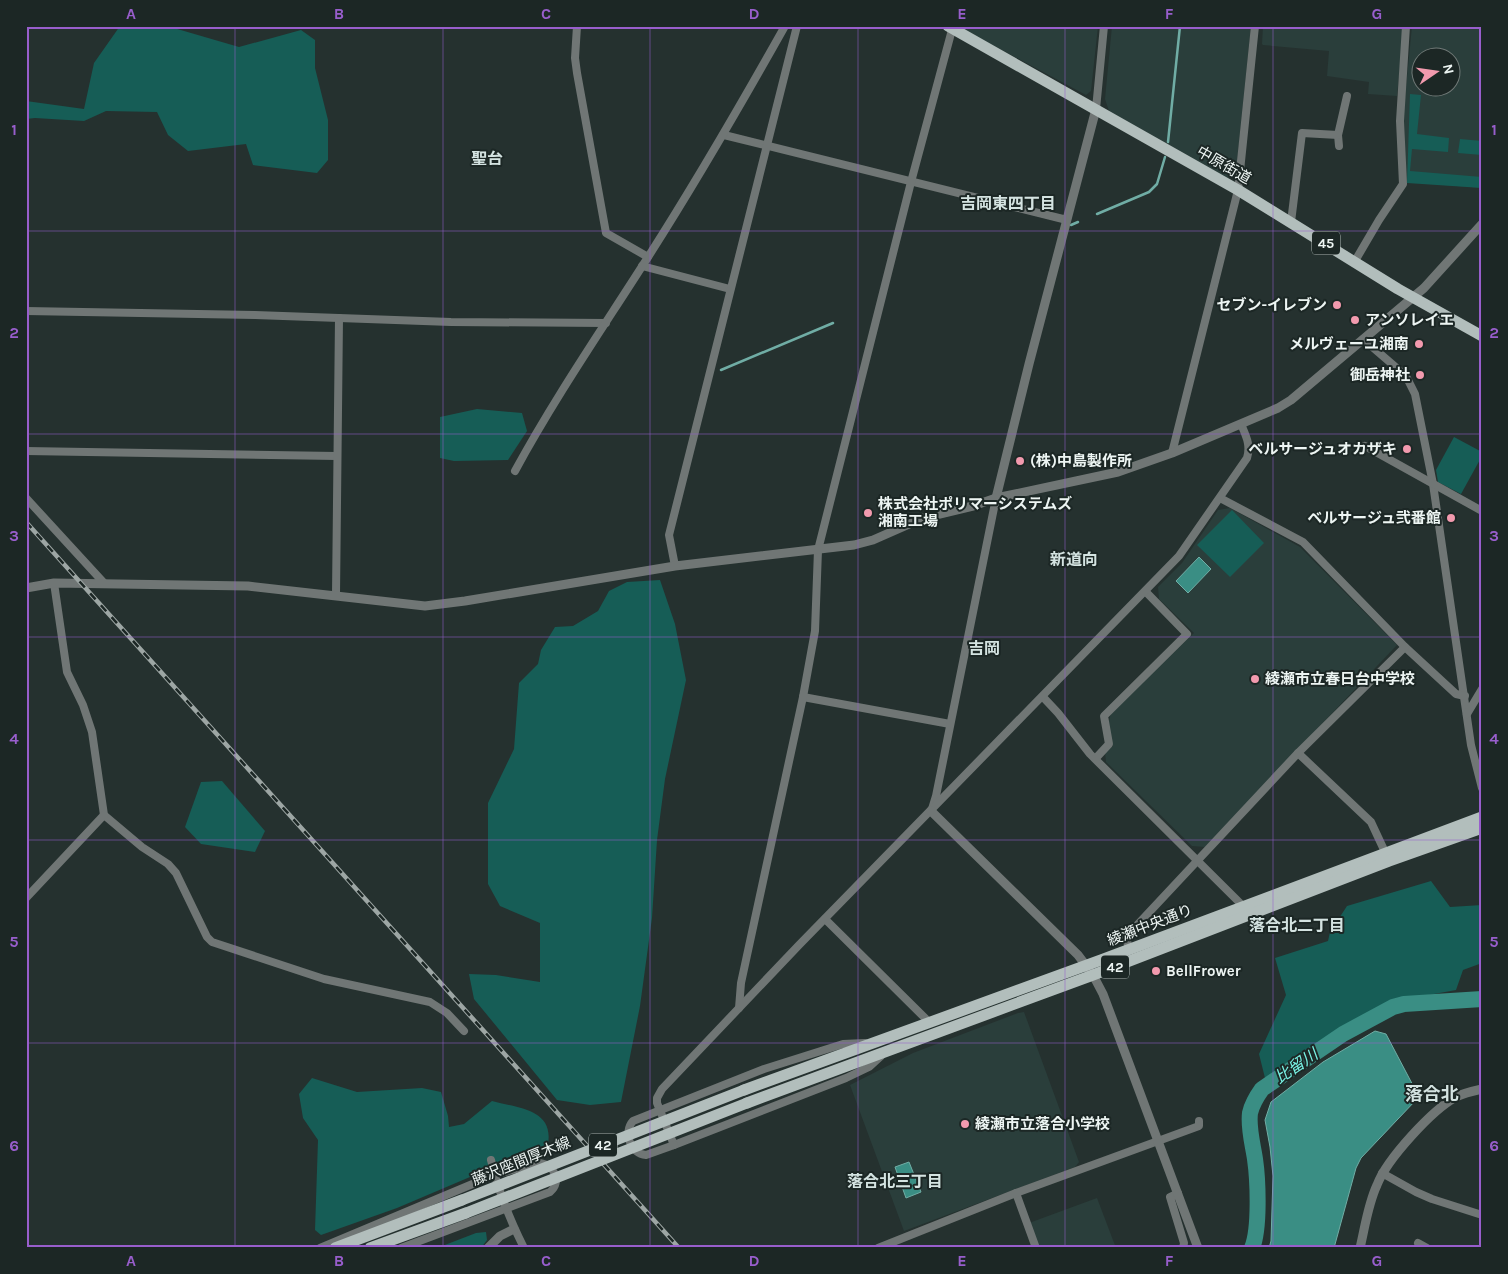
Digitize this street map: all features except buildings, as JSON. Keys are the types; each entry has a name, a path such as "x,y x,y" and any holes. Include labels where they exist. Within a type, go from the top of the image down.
{"main road":[{"name":"中原街道","path":"951,27 1238,190 1413,298 1482,336"},
{"name":"綾瀬中央通り","path":"744,1090 929,1022 1090,970 1129,949 1482,817"},
{"name":"綾瀬中央通り","path":"747,1103 884,1053 1090,970 1482,828"},
{"name":"藤沢座間厚木線","path":"335,1248 744,1090"},
{"name":"藤沢座間厚木線","path":"370,1248 466,1213 747,1103"}],"street":[{"path":"578,26 575,58 577,73 606,233 648,257"},
{"path":"516,472 538,430 724,135 785,26"},
{"path":"674,566 669,535 797,26"},
{"path":"931,811 936,796 996,498 1096,109 1104,26"},
{"path":"1172,453 1238,190 1255,26"},
{"path":"1355,261 1403,184 1400,121 1406,26"},
{"path":"739,1008 741,984 803,697 815,631 818,550 951,27"},
{"path":"1339,146 1338,135 1347,96"},
{"path":"1291,222 1302,133 1338,135"},
{"path":"724,135 1066,220"},
{"path":"26,588 54,583 248,586 425,606 674,566 854,545 873,540 923,518 973,506 996,498 1118,472 1172,453 1270,412 1291,400 1413,298 1433,279 1482,224"},
{"path":"642,266 730,289"},
{"path":"26,311 451,322 606,322"},
{"path":"336,595 339,318"},
{"path":"1363,339 1406,376 1415,394 1433,484 1473,757 1482,788"},
{"path":"674,1145 658,1110 657,1098 662,1089 1179,556 1247,458 1250,450 1241,424"},
{"path":"1365,446 1481,509"},
{"path":"26,451 337,456"},
{"path":"26,498 104,583"},
{"path":"1220,498 1303,542 1405,647 1456,694 1464,696"},
{"path":"54,583 67,672 83,705 92,732 104,815 142,847 168,864 176,873 201,927 212,942 316,977 430,1002 448,1013 464,1031"},
{"path":"1096,758 1109,744 1104,716 1187,634 1146,592"},
{"path":"1129,949 1126,937 1298,753 1405,647"},
{"path":"1467,714 1482,689"},
{"path":"803,697 950,724"},
{"path":"1043,698 1058,713 1090,754 1199,860 1243,906"},
{"path":"1298,753 1371,822 1386,852"},
{"path":"931,811 1090,970 1103,994 1198,1248"},
{"path":"26,898 104,815"},
{"path":"825,920 929,1022"},
{"path":"877,1042 843,1044 764,1070 633,1121 627,1130 634,1150 641,1155 646,1155 814,1091 869,1067 884,1053"},
{"path":"1360,1248 1372,1201 1382,1173 1416,1133 1447,1103 1466,1093 1482,1089"},
{"path":"878,1248 1016,1193 1200,1126 1199,1121"},
{"path":"491,1160 494,1175 514,1229 524,1248"},
{"path":"320,1248 494,1175 538,1163 550,1166 555,1173 557,1182 554,1189 550,1192 507,1210 401,1248"},
{"path":"1382,1173 1432,1199 1482,1215"},
{"path":"1016,1193 1036,1248"},
{"path":"1178,1193 1170,1197 1184,1243 1183,1248"},
{"path":"488,1248 500,1236 514,1229"},
{"path":"1418,1243 1427,1248"}],"shaded area":[{"path":"120,26 167,26 239,47 301,30 315,40 315,68 328,120 328,160 317,173 253,165 246,144 188,151 168,135 157,112 106,111 84,121 26,119 26,101 84,109 94,63"},
{"path":"957,26 1098,26 1091,91 1086,95"},
{"path":"1112,26 1251,26 1236,172 1228,178 1109,111 1105,99"},
{"path":"1263,26 1404,26 1397,96 1368,94 1369,82 1327,76 1329,51 1263,45"},
{"path":"1412,26 1482,26 1482,188 1405,182 1404,108"},
{"path":"1410,94 1410,98 1421,98 1417,134 1449,138 1448,152 1412,149 1410,171 1482,177 1482,188 1407,183"},
{"path":"1460,139 1482,141 1482,155 1458,153"},
{"path":"477,409 522,413 527,431 508,460 454,461 440,458 440,417"},
{"path":"1454,437 1482,452 1482,456 1461,494 1438,482 1436,470"},
{"name":"綾瀬市立春日台中学校","path":"1230,508 1300,547 1397,645 1205,847 1192,846 1106,762 1105,752 1113,746 1108,725 1111,713 1194,633 1159,599 1158,587 1182,563 1218,510"},
{"path":"1232,510 1264,543 1230,577 1197,545"},
{"path":"1199,557 1211,569 1188,593 1176,581"},
{"path":"660,580 675,624 686,680 665,779 657,840 652,918 640,1006 621,1102 590,1105 557,1100 474,999 469,974 496,975 540,982 540,923 500,906 488,884 488,803 514,749 519,683 538,664 541,650 555,627 573,626 598,611 609,591 627,582"},
{"path":"222,781 265,831 255,852 201,844 185,827 201,782"},
{"path":"1431,881 1450,907 1482,905 1482,963 1463,970 1456,990 1390,1002 1265,1078 1259,1054 1286,995 1275,958 1328,941 1330,932 1347,906"},
{"name":"綾瀬市立落合小学校","path":"1024,1012 1079,1162 1075,1167 904,1231 850,1085 913,1053"},
{"path":"1375,1031 1386,1034 1417,1093 1416,1100 1361,1158 1356,1168 1334,1248 1269,1248 1271,1241 1273,1176 1265,1120 1271,1102 1323,1062"},
{"path":"312,1078 357,1092 422,1088 441,1092 449,1127 464,1124 492,1101 523,1108 540,1117 545,1124 548,1132 548,1144 397,1208 321,1235 315,1230 318,1140 303,1118 299,1094"},
{"path":"909,1162 921,1192 906,1198 895,1167"},
{"path":"1097,1198 1116,1248 1038,1248 1029,1223"},
{"path":"486,1232 487,1240 481,1248 437,1248 476,1233"}],"waterway":[{"path":"1168,142 1180,26"},
{"path":"1097,214 1149,192 1157,184 1165,157"},
{"path":"1071,225 1078,222"},
{"path":"721,370 833,323"},
{"name":"比留川","path":"1252,1248 1256,1229 1257,1191 1256,1168 1250,1130 1250,1113 1262,1089 1343,1034 1393,1007 1404,1004 1482,999"}],"railway":[{"path":"26,522 679,1248"}],"place":[{"name":"セブン-イレブン","path":"1337,305"},
{"name":"アンソレイエ","path":"1355,320"},
{"name":"メルヴェーユ湘南","path":"1419,344"},
{"name":"御岳神社","path":"1420,375"},
{"name":"ベルサージュオカザキ","path":"1407,449"},
{"name":"(株)中島製作所","path":"1020,461"},
{"name":"株式会社ポリマーシステムズ 湘南工場","path":"868,513"},
{"name":"ベルサージュ弐番館","path":"1451,518"},
{"name":"綾瀬市立春日台中学校","path":"1255,679"},
{"name":"BellFrower","path":"1156,971"},
{"name":"綾瀬市立落合小学校","path":"965,1124"}],"district":[{"name":"聖台","path":"487,158"},
{"name":"吉岡東四丁目","path":"1008,203"},
{"name":"新道向","path":"1074,559"},
{"name":"吉岡","path":"984,648"},
{"name":"落合北二丁目","path":"1297,925"},
{"name":"落合北","path":"1432,1094"},
{"name":"落合北三丁目","path":"895,1181"}]}
